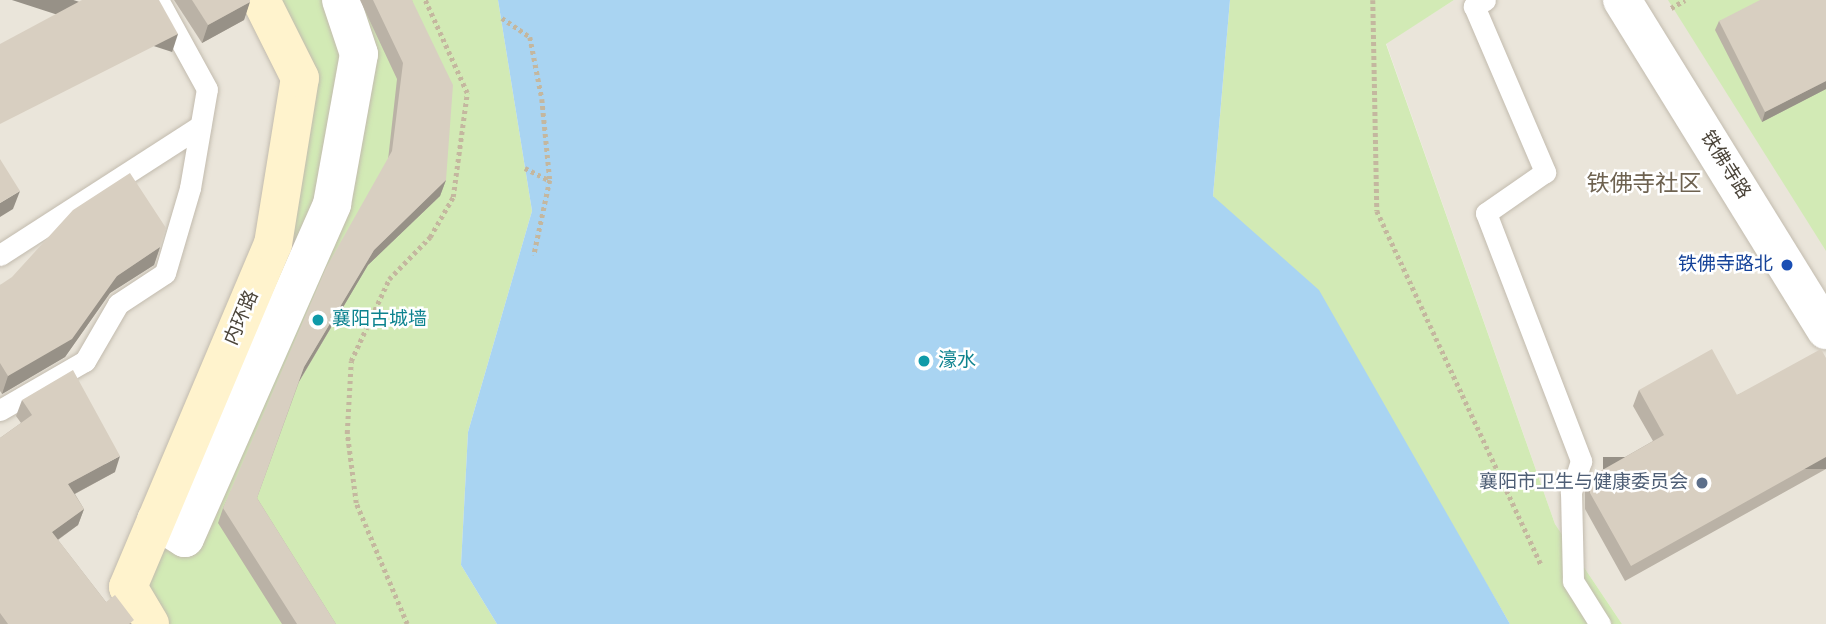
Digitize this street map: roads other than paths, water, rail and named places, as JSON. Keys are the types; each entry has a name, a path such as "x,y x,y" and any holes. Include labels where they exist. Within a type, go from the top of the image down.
{"street":[{"name":"内环路","path":"150,624 128,587 273,244 300,78 261,0"},
{"path":"156,520 185,538 332,204 359,54 341,0"},
{"name":"铁佛寺路","path":"1622,0 1826,330"}],"lane":[{"path":"0,410 85,361 118,304 165,273 201,126 207,89 158,0"},
{"path":"1485,0 1474,6 1545,172 1486,213 1581,461 1571,492 1573,581 1600,624"},
{"path":"0,255 201,126"}],"water":[{"name":"濠水","path":"498,0 1230,0 1213,196 1319,290 1510,624 497,624 461,565 468,432 532,211"}],"place":[{"name":"铁佛寺路北","path":"1787,265"},
{"name":"襄阳古城墙","path":"318,320"},
{"name":"濠水","path":"924,361"},
{"name":"襄阳市卫生与健康委员会","path":"1702,483"}],"district":[{"name":"铁佛寺社区","path":"1644,184"}]}
